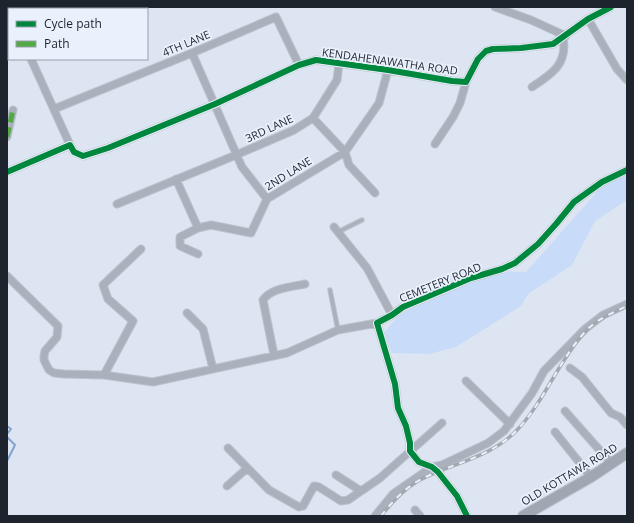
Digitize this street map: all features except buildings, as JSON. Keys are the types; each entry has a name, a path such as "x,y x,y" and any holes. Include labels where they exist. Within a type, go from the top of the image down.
{"street":[{"path":"495,7 530,20 564,37 565,50 558,66 549,76 532,87"},
{"name":"KENDAHENAWATHA ROAD","path":"70,145 74,152 83,156 108,148 214,104 299,65 316,60 388,70 452,82 466,82 478,59 486,52 493,49 521,48 553,44 588,19 611,7"},
{"name":"4TH LANE","path":"54,109 276,17 299,65"},
{"path":"588,19 617,69 627,80"},
{"path":"192,53 242,167 267,199"},
{"path":"7,171 70,145 31,60"},
{"name":"3RD LANE","path":"117,204 294,130 313,118 337,80 339,64"},
{"name":"2ND LANE","path":"198,228 211,225 251,233 267,199 345,152 379,103 388,70"},
{"path":"434,144 453,117 460,103 466,82"},
{"path":"7,138 13,110"},
{"path":"313,118 345,152 350,165 375,193"},
{"name":"CEMETERY ROAD","path":"7,276 58,326 57,337 45,351 44,360 49,370 54,373 104,375 153,382 287,353 338,330 377,323 403,307 470,278 502,269 515,263 538,244 574,202 602,182 627,170"},
{"path":"176,179 198,228 180,237 180,246 198,254"},
{"path":"336,230 367,268 392,315"},
{"path":"104,375 133,321 108,300 102,285 141,249"},
{"path":"274,355 263,300 266,296 273,292 305,284"},
{"path":"375,516 393,494 432,467 488,443 504,431 532,393 544,371 585,329 603,315 627,304"},
{"path":"187,313 203,329 213,369"},
{"path":"377,323 395,384 398,408 406,426 410,443 410,451 419,462 432,467 438,472 456,496 467,516"},
{"path":"570,368 582,377 611,413 620,417 627,425"},
{"path":"466,381 510,424"},
{"path":"565,411 611,463"},
{"path":"228,448 269,490 299,507 303,506 314,486 319,487 341,501 348,500 380,478 442,423"},
{"path":"555,432 591,477"},
{"name":"OLD KOTTAWA ROAD","path":"523,516 591,477 627,453"},
{"path":"227,486 244,471 248,470"},
{"path":"336,475 361,491"}],"lane":[{"path":"336,230 362,220"},
{"path":"330,290 338,330"}],"shaded area":[{"path":"627,173 627,200 595,221 572,265 528,294 521,306 456,347 429,354 392,353 384,333 398,316 449,288 488,271 526,272 604,184"}],"waterway":[{"path":"7,426 11,429 7,434"},
{"path":"7,437 15,445 7,461"}],"railway":[{"path":"381,516 407,488 418,481 483,454 507,439 527,419 566,356 588,328 610,314 627,306"}],"marked path":[{"path":"7,137 13,110"}],"cycle path":[{"path":"7,172 70,145 74,152 83,156 108,148 215,104 299,65 316,60 466,82 478,59 486,51 493,49 521,48 553,44 588,19 611,7"},
{"path":"467,516 457,496 438,472 432,467 419,462 410,451 410,443 406,426 398,408 395,384 377,323 403,307 471,278 502,269 515,263 538,244 574,202 602,182 627,170"}]}
